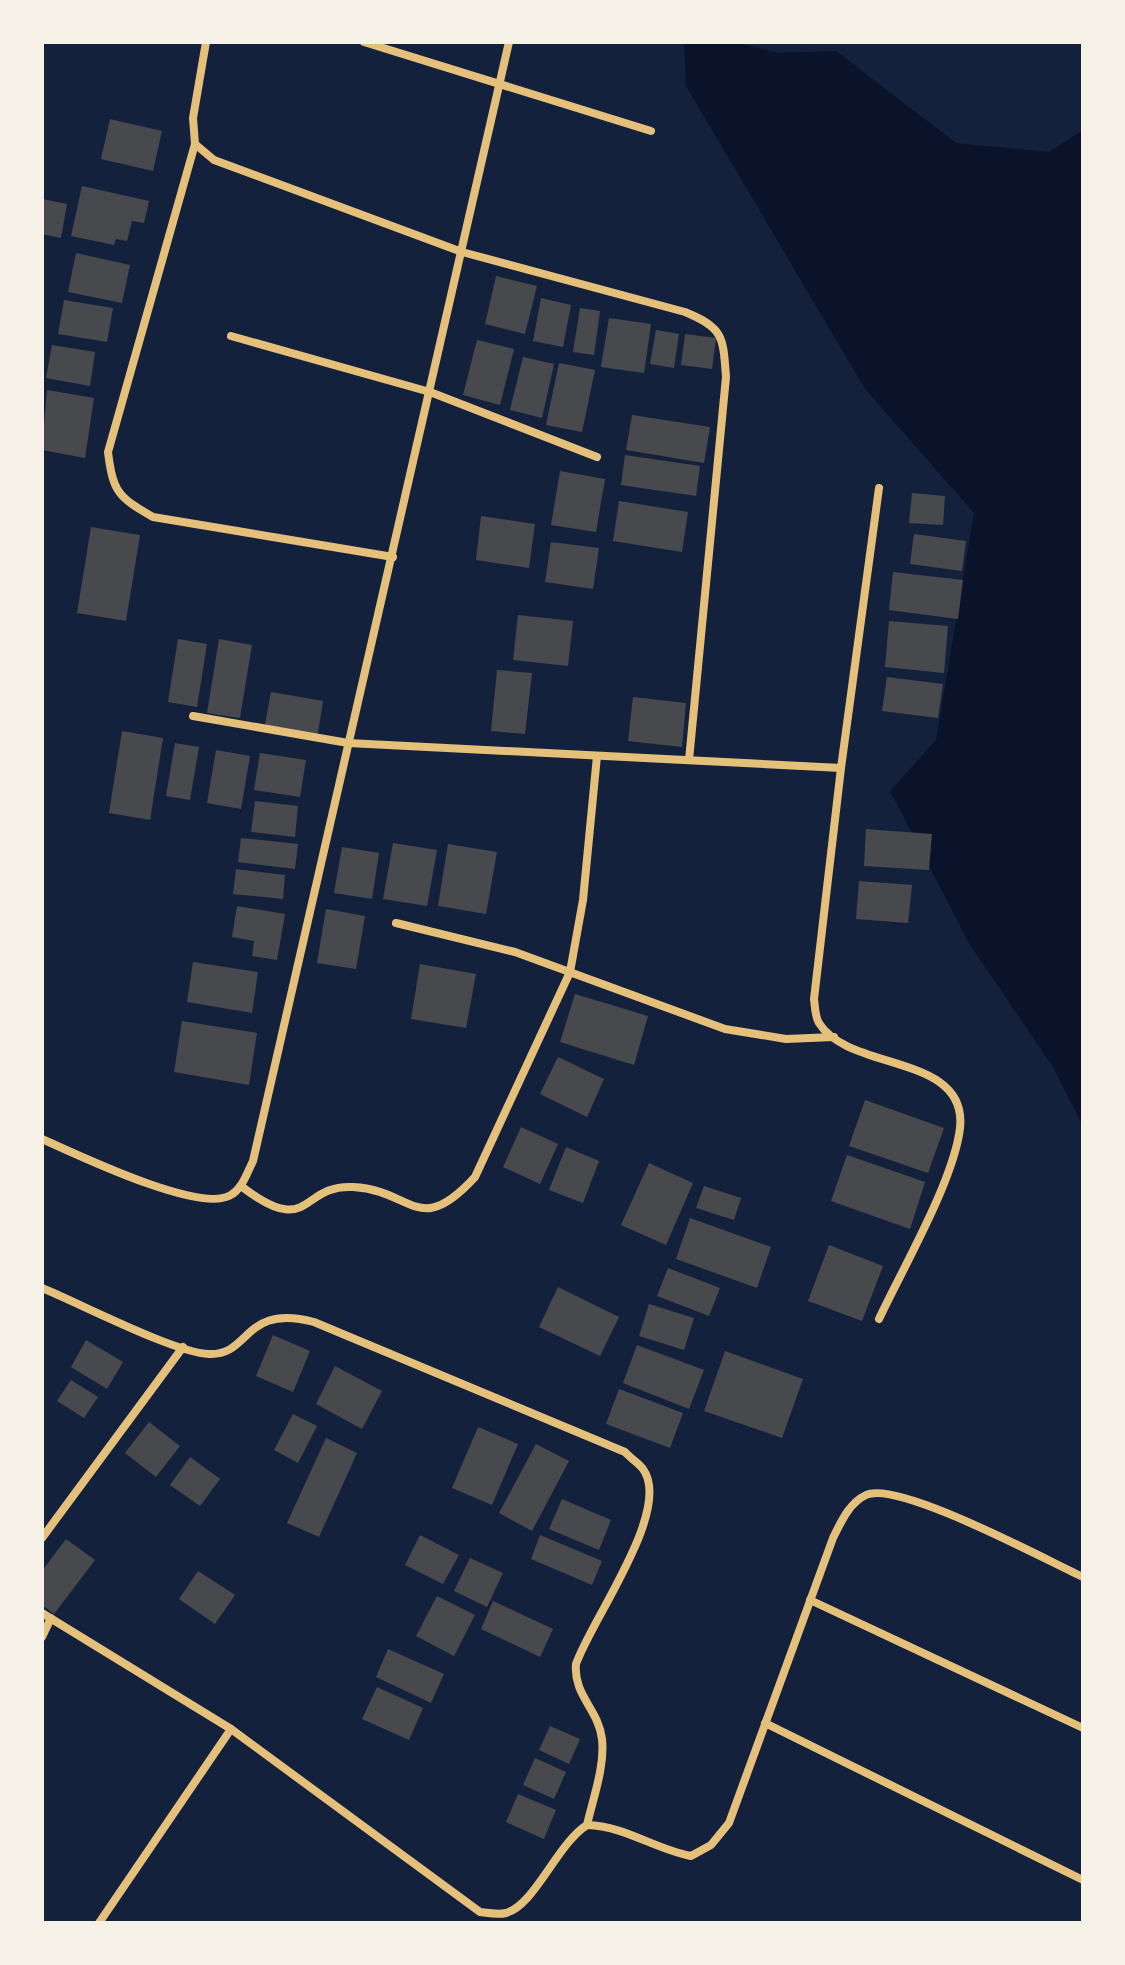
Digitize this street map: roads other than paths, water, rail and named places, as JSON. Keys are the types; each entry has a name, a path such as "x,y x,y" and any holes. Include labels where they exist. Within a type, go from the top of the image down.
{"street":[{"path":"206,42 193,118 195,144 108,452 112,484 126,502 153,517 393,557"},
{"path":"364,42 651,131"},
{"path":"42,1139 182,1195 207,1201 229,1196 241,1186 253,1161 509,42"},
{"path":"195,144 214,160 249,176 462,252 685,312 709,322 719,331 724,343 726,377 689,760"},
{"path":"231,336 430,392 597,457"},
{"path":"879,488 814,999 818,1022 834,1037 856,1050 942,1082 958,1102 960,1128 942,1185 879,1319"},
{"path":"193,716 348,743 841,768"},
{"path":"241,1186 262,1202 287,1211 305,1207 334,1189 351,1187 426,1210 441,1206 475,1177 570,972 583,900 597,756"},
{"path":"396,923 515,952 725,1029 786,1039 834,1037"},
{"path":"42,1288 183,1347 208,1354 228,1352 251,1328 269,1319 292,1316 303,1319 625,1452 644,1470 651,1490 642,1531 576,1664 576,1681 597,1720 602,1738 602,1757 587,1825 563,1846 520,1907 504,1914 480,1912 231,1729 46,1616 42,1637"},
{"path":"42,1538 183,1347"},
{"path":"587,1825 606,1825 667,1852 691,1856 711,1845 729,1823 833,1538 850,1508 868,1494 891,1493 925,1503 1083,1577"},
{"path":"810,1600 1083,1728"},
{"path":"765,1723 1083,1880"},
{"path":"99,1923 231,1729"},
{"path":"473,1923 480,1912"}],"water":[{"path":"684,42 735,42 778,53 836,51 956,143 1049,152 1083,130 1083,1126 1053,1067 970,945 890,791 936,740 974,513 865,389 686,86"}]}
